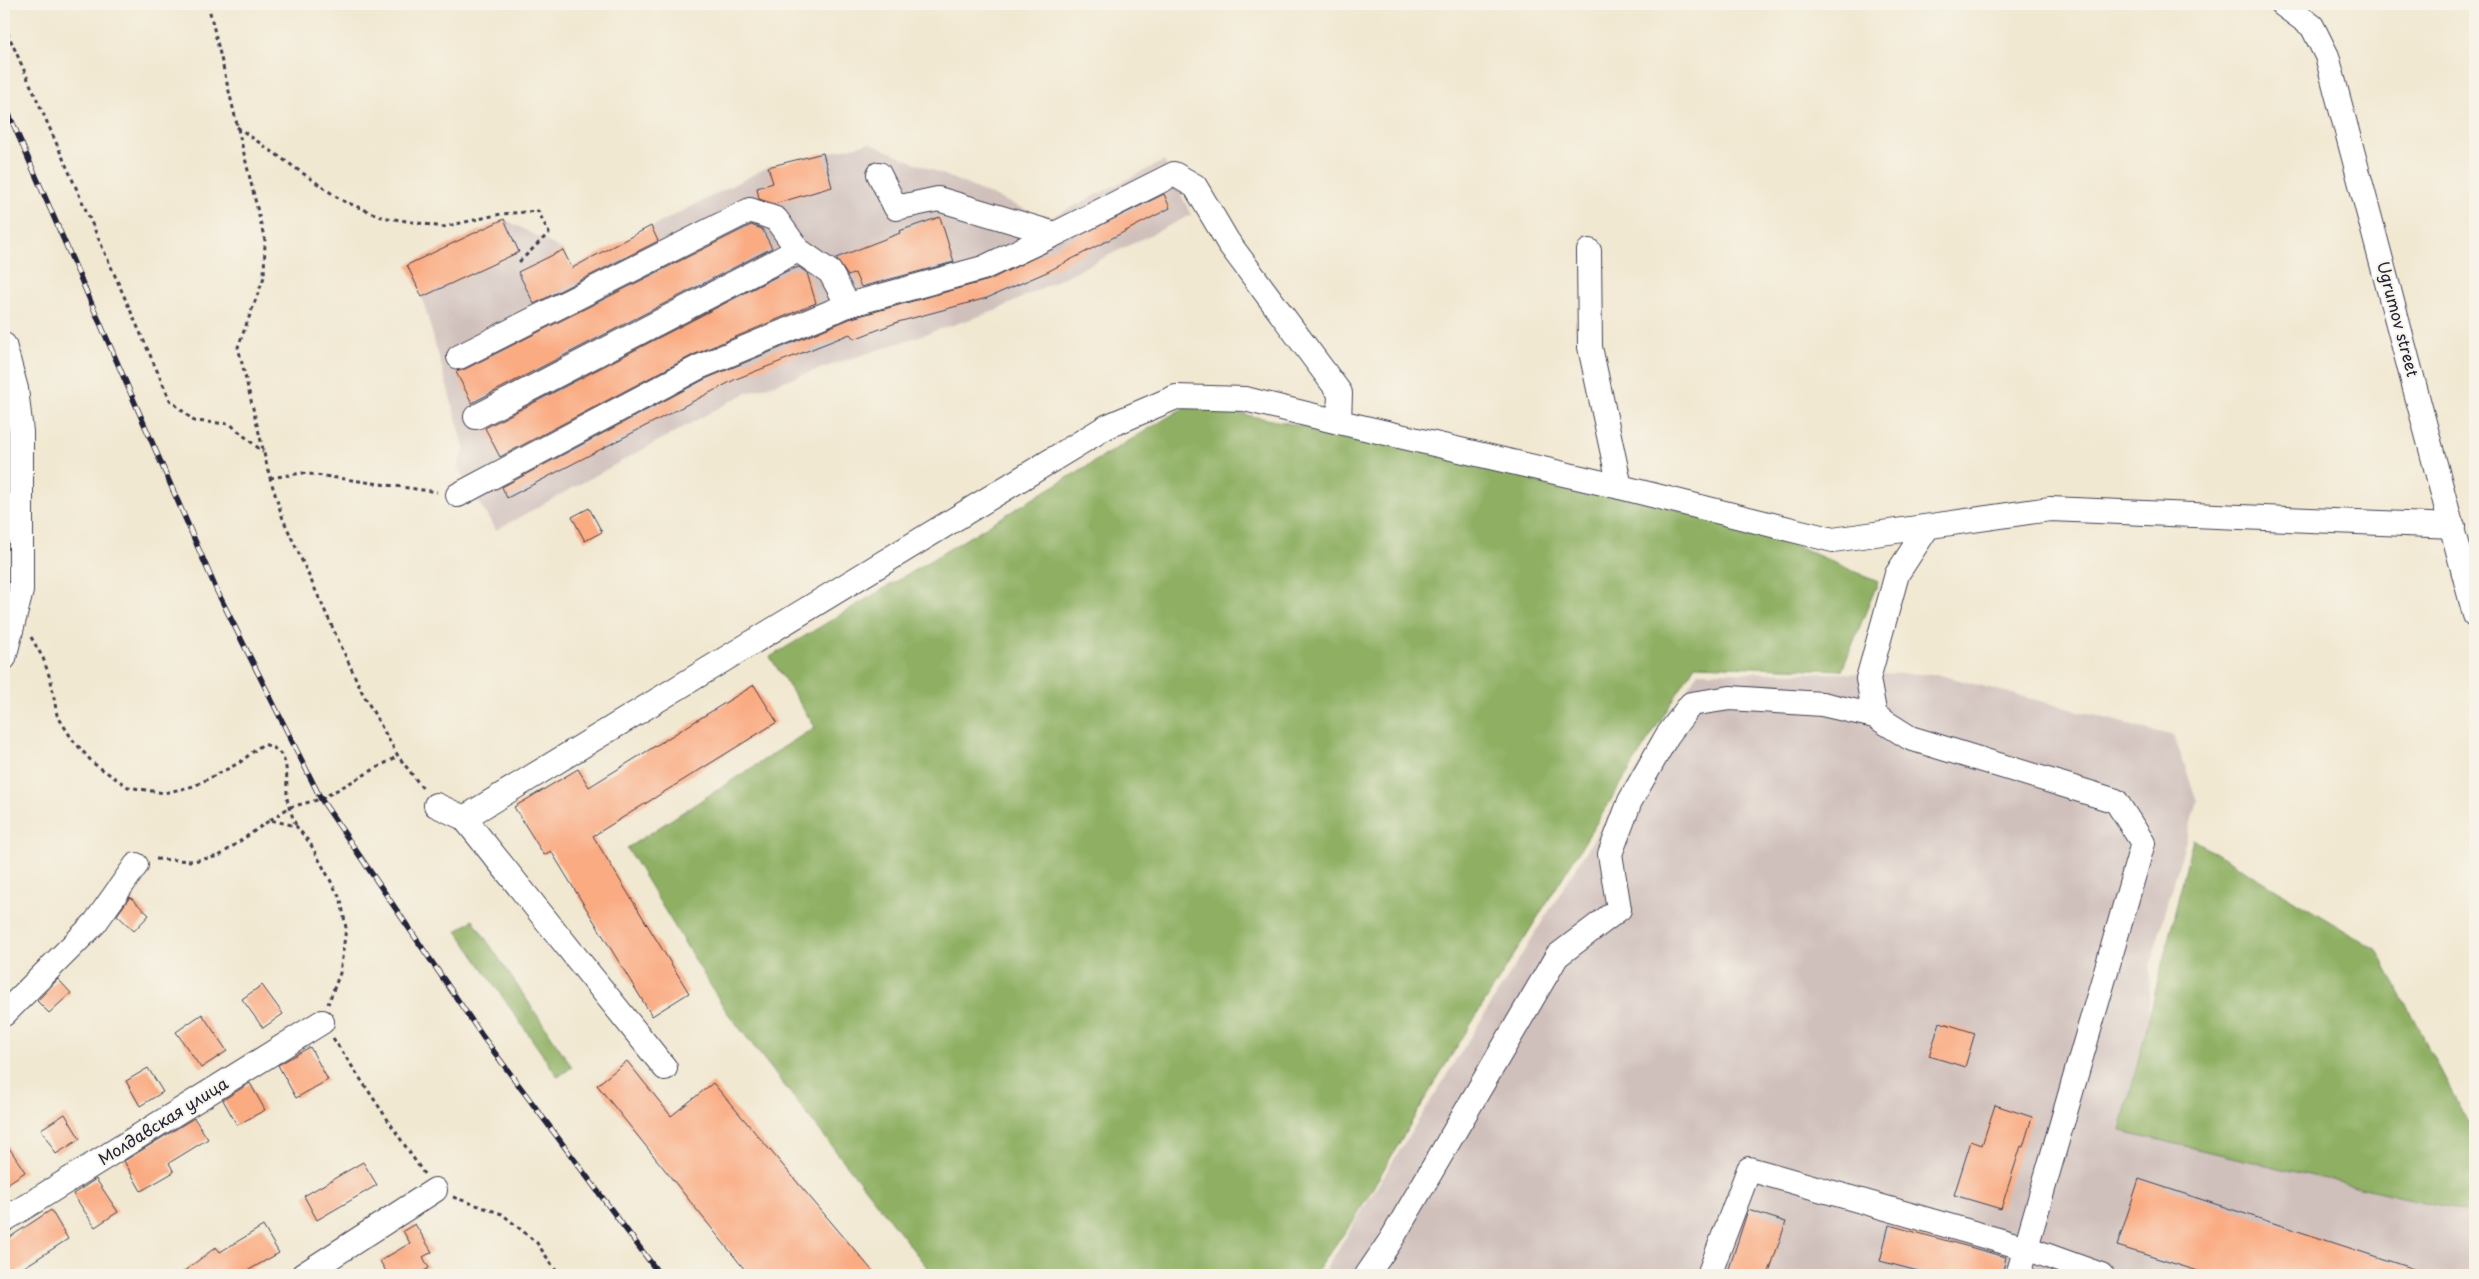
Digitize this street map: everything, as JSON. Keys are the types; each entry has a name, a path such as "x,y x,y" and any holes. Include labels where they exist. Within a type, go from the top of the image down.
{"street":[{"name":"Ugrumov street","path":"2282,4 2312,26 2327,56 2341,102 2475,614"},
{"path":"879,174 896,208 938,199 1055,234"},
{"path":"458,495 698,367 848,305 983,268 1174,174 1195,186 1228,242 1340,393 1340,422"},
{"path":"459,357 750,210 776,219 798,250 830,272 848,305"},
{"path":"476,417 798,250"},
{"path":"1589,251 1590,347 1620,487"},
{"path":"4,345 16,389 21,432 20,591 4,658"},
{"path":"464,818 1106,427 1176,397 1244,399 1620,487 1834,540 2050,509 2452,526"},
{"path":"1875,716 1868,679 1897,574 1927,528"},
{"path":"1367,1275 1391,1240 1557,956 1619,909 1610,854 1630,801 1667,736 1691,704 1730,698 1813,704 1875,716 1910,738 2116,801 2143,842 2018,1275"},
{"path":"436,805 464,818 666,1068"},
{"path":"4,1014 96,923 136,865"},
{"name":"Молдавская улица","path":"4,1220 322,1022"},
{"path":"1709,1275 1749,1169 2026,1248 2101,1275"},
{"path":"303,1275 435,1190"}],"path":[{"path":"208,4 236,127 265,241 264,277 238,347 270,478 283,519 362,692 398,756 436,805"},
{"path":"4,24 170,400 194,421 230,424 264,453"},
{"path":"236,127 340,200 382,217 443,227 501,214 538,211 549,233 517,264"},
{"path":"270,478 302,473 458,495"},
{"path":"30,633 43,658 51,682 57,714 72,739 93,763 128,787 164,793 194,786 239,763 263,744 275,747 281,755 288,772 286,797 296,826 310,843 341,900 346,928 340,973 322,1022 435,1190 502,1214 537,1243 558,1275"},
{"path":"136,865 156,859 193,861 219,856 290,807 321,799 398,756"},
{"path":"270,820 296,826"}],"shaded area":[{"path":"869,143 1048,219 1164,161 1191,215 995,311 744,394 496,530 457,467 465,450 422,297 407,265 504,219 563,250 572,268 768,167"},
{"path":"1698,672 1936,674 2174,736 2197,801 2150,966 2146,1132 2475,1207 2475,1275 1322,1275"}],"green space":[{"path":"1190,404 1475,460 1761,530 1878,582 1842,670 1695,665 1438,1077 1354,1220 1313,1275 933,1275 726,1011 627,848 815,727 770,657"},
{"path":"2193,839 2377,950 2475,1135 2475,1214 2121,1131"},
{"path":"473,920 572,1067 558,1077 457,931"}],"building":[{"path":"823,153 832,187 774,204 759,199 757,188 773,183 768,167"},
{"path":"1164,194 1170,208 1047,272 987,298 898,322 854,339 850,334 736,379 507,498 502,487 705,379 852,318 989,280"},
{"path":"940,217 954,262 861,287 855,273 848,276 836,258 900,233 899,231"},
{"path":"504,219 519,252 422,297 407,265"},
{"path":"751,225 762,229 772,248 472,403 456,372"},
{"path":"651,226 658,241 534,304 518,272 563,250 572,268"},
{"path":"799,267 807,273 816,303 693,355 500,457 485,428 787,271"},
{"path":"589,508 602,532 585,541 572,517"},
{"path":"754,685 777,722 593,836 689,993 652,1016 551,851 544,855 514,807 578,769 589,787"},
{"path":"130,897 149,915 134,931 117,915"},
{"path":"58,979 71,993 49,1013 37,1001"},
{"path":"262,985 283,1014 263,1028 242,999"},
{"path":"202,1014 227,1051 201,1068 176,1032"},
{"path":"1940,1022 1975,1033 1965,1067 1929,1056"},
{"path":"310,1047 328,1080 296,1098 278,1065"},
{"path":"627,1061 671,1116 713,1083 876,1275 749,1275 597,1085"},
{"path":"148,1068 163,1092 140,1106 126,1081"},
{"path":"250,1083 265,1110 237,1125 223,1100"},
{"path":"1995,1105 2032,1117 2001,1209 1954,1195 1971,1141 1982,1145"},
{"path":"65,1114 80,1139 56,1154 41,1129"},
{"path":"194,1118 208,1139 169,1163 174,1172 141,1191 124,1161"},
{"path":"4,1140 25,1172 4,1186"},
{"path":"363,1162 377,1185 317,1220 304,1196"},
{"path":"96,1179 118,1212 95,1227 73,1194"},
{"path":"2139,1179 2423,1272 2423,1275 2211,1275 2117,1246"},
{"path":"51,1210 68,1239 12,1275 4,1275 4,1241"},
{"path":"1748,1210 1786,1222 1768,1275 1727,1275"},
{"path":"415,1224 432,1252 423,1257 429,1268 417,1275 388,1275 380,1261 410,1243 403,1231"},
{"path":"1889,1225 2006,1257 2002,1275 1933,1275 1880,1261"},
{"path":"263,1226 279,1253 240,1275 179,1275 216,1247 220,1252"}],"railway":[{"path":"4,103 217,591 321,799 483,1037 660,1275"}]}
